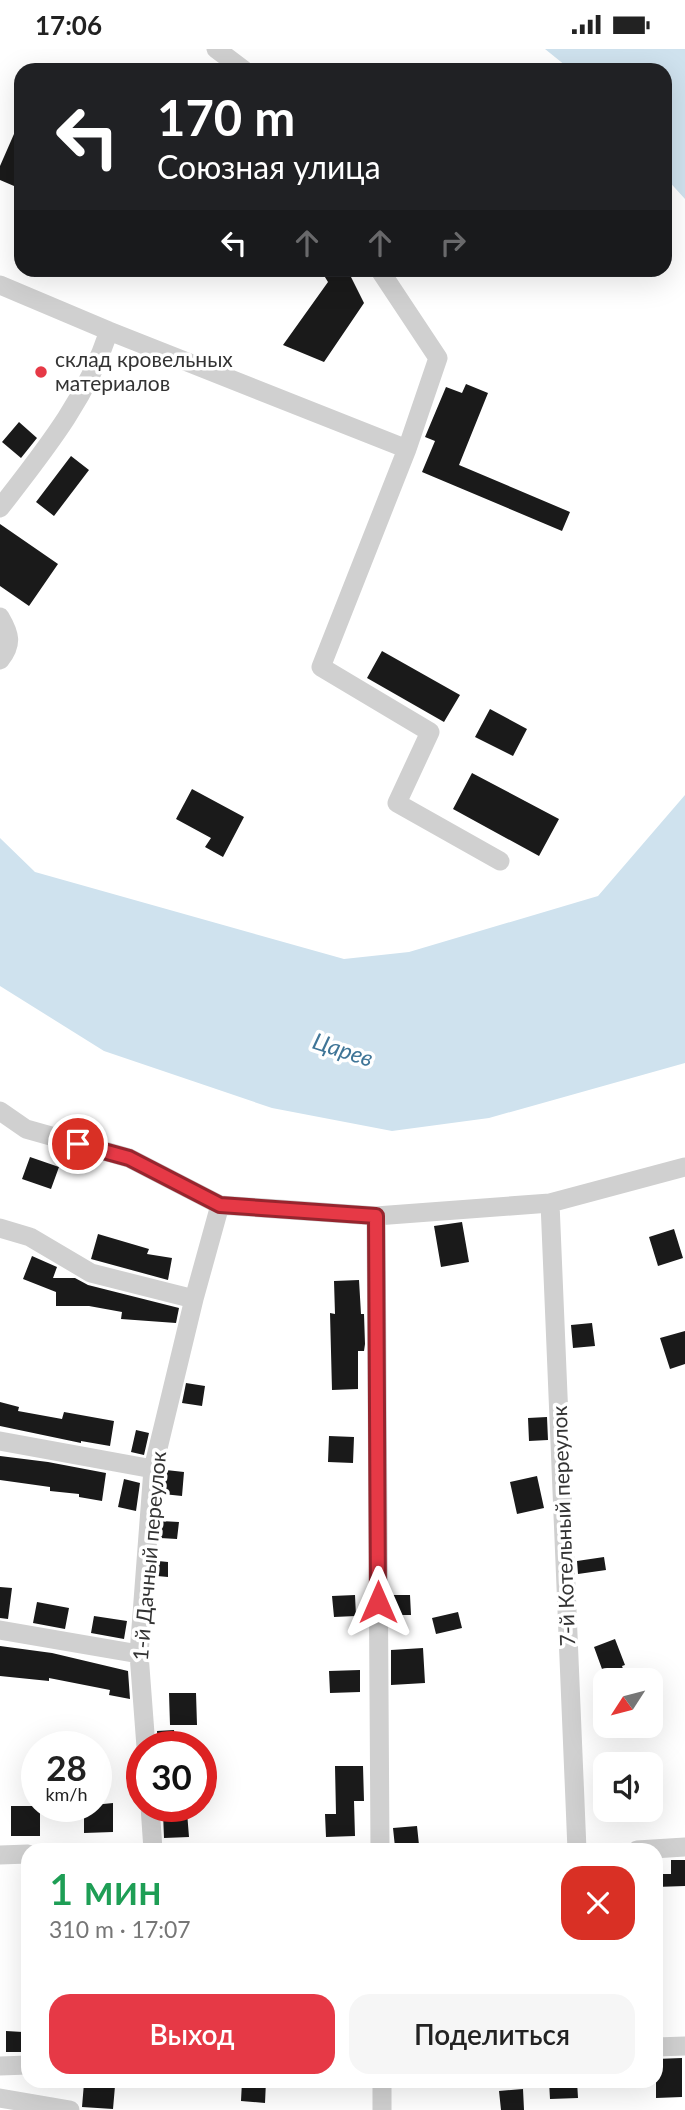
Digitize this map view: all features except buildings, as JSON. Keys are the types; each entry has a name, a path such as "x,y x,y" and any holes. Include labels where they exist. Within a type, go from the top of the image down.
{"street":[{"path":"216,49 235,63"},
{"path":"384,277 438,358 407,449 321,667 430,732 397,803 500,861"},
{"path":"0,285 407,449"},
{"path":"0,508 64,423 97,365 109,331"},
{"path":"0,618 9,637 9,650 0,660"},
{"path":"0,1111 26,1129 129,1158 220,1205 376,1216 550,1203 685,1167"},
{"name":"7-й Котельный переулок","path":"550,1203 577,1843"},
{"name":"1-й Дачный переулок","path":"145,1731 139,1654 153,1469 220,1205"},
{"path":"376,1216 380,1843"},
{"path":"0,1228 30,1237 91,1273 194,1299"},
{"path":"0,1441 153,1469"},
{"path":"0,1630 139,1654"},
{"path":"151,1822 153,1843"},
{"path":"663,1848 685,1847"},
{"path":"0,1855 21,1854"},
{"path":"663,2047 685,2046"},
{"path":"0,2066 21,2065"},
{"path":"382,2088 382,2110"},
{"path":"0,2098 70,2110"}],"water":[{"path":"545,49 685,49 685,199 672,185 672,63 562,63"},
{"name":"Царев","path":"685,795 685,1063 489,1118 392,1131 272,1108 104,1051 0,986 0,838 35,872 344,959 409,952 598,896"}],"place":[{"name":"склад кровельных материалов","path":"41,372"}],"route":[{"path":"78,1144 129,1158 220,1205 376,1216 378,1602"}]}
